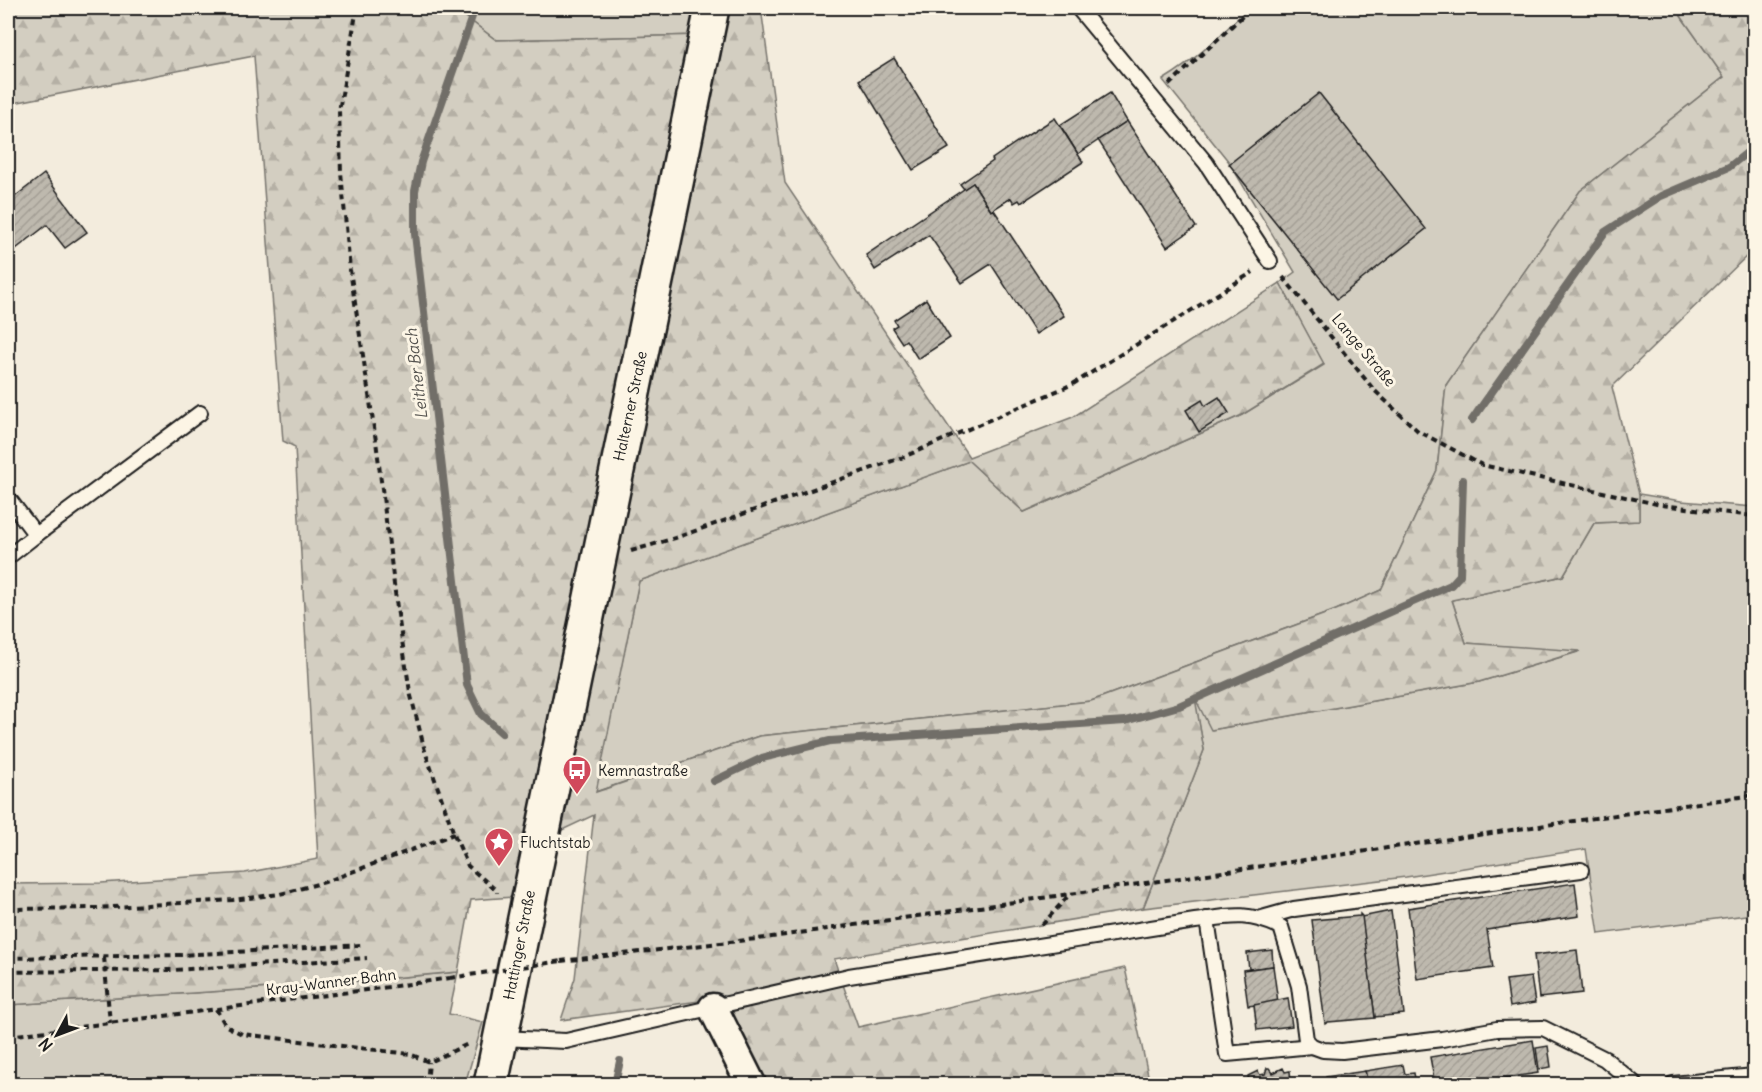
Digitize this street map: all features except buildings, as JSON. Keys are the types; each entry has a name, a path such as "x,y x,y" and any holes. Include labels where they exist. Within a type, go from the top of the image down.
{"main road":[{"name":"Halterner Straße","path":"548,805 712,8"},
{"name":"Hattinger Straße","path":"491,1084 486,1036 548,805"}],"street":[{"path":"713,1008 751,1084"}],"lane":[{"path":"1078,8 1206,163 1270,261"},
{"path":"8,557 200,413"},
{"path":"8,498 36,535"},
{"path":"1262,918 1294,909 1581,870"},
{"path":"486,1036 566,1041 849,976 1207,919 1245,915 1262,918 1281,927 1299,986 1306,1040 1312,1046 1323,1050 1342,1051 1442,1039 1497,1029 1543,1028 1605,1059 1635,1084"},
{"path":"1207,919 1227,1054 1312,1046"},
{"path":"1673,1084 1755,1076"}],"path":[{"path":"357,8 339,111 341,172 350,270 410,692 425,751 454,834 468,866 497,891 497,901"},
{"path":"1153,97 1168,86 1251,8"},
{"path":"598,560 675,538 901,458 1073,384 1270,261"},
{"name":"Lange Straße","path":"1270,261 1374,390 1418,431 1482,465 1661,505 1755,516"},
{"name":"Kray-Wanner Bahn","path":"8,1036 389,987 561,961 765,938 1755,795"},
{"path":"8,909 96,908 233,900 280,894 325,882 454,834"},
{"path":"1026,948 1047,918 1070,894"},
{"path":"8,958 104,957 362,945"},
{"path":"104,957 110,1023"},
{"path":"8,972 174,970 367,958"},
{"path":"483,979 486,968"},
{"path":"216,1009 226,1026 242,1034 410,1054 429,1062 486,1036"},
{"path":"428,1084 429,1062"}],"green space":[{"path":"8,8 454,8 496,40 702,35 528,896 471,900 458,972 315,985 8,1005 8,884 101,883 245,873 318,859 295,447 283,441 254,56 8,104"},
{"path":"454,8 707,8 702,35 496,40"},
{"path":"720,8 761,8 785,183 969,457 1073,417 1280,283 1324,364 1242,415 1024,512 969,461 639,581 596,792 759,736 1091,701 1336,610 1381,590 1437,470 1446,385 1580,191 1724,77 1681,16 1690,8 1754,8 1754,249 1612,387 1639,494 1639,521 1594,523 1563,576 1452,600 1466,643 1580,651 1479,682 1211,730 1195,698 1204,750 1143,908 834,959 858,1027 1125,968 1150,1084 760,1084 706,1000 561,1020 575,978 594,815 543,839"},
{"path":"1248,8 1690,8 1681,16 1724,77 1580,191 1446,385 1437,470 1381,590 1336,610 1091,701 759,736 595,792 639,581 969,461 1024,512 1242,415 1324,365 1280,283 1295,272 1229,162 1163,80 1197,56"},
{"path":"1639,494 1681,501 1754,507 1754,914 1599,934 1586,849 1406,877 1143,908 1204,750 1194,696 1212,730 1479,682 1578,652 1466,643 1452,600 1563,576 1594,523 1639,521"},
{"path":"458,972 449,1014 483,1022 465,1084 8,1084 8,1005 315,985"}],"waterway":[{"name":"Leither Bach","path":"475,8 421,162 415,191 415,234 467,685 481,714 502,733"},
{"path":"1472,420 1605,232 1661,196 1729,167 1754,147"},
{"path":"714,781 762,758 830,741 1125,721 1179,706 1451,585 1460,575 1463,480"},
{"name":"Leither Bach","path":"615,1084 620,1061"}],"place":[{"name":"Kemnastraße","path":"577,796"},
{"name":"Fluchtstab","path":"499,868"}]}
